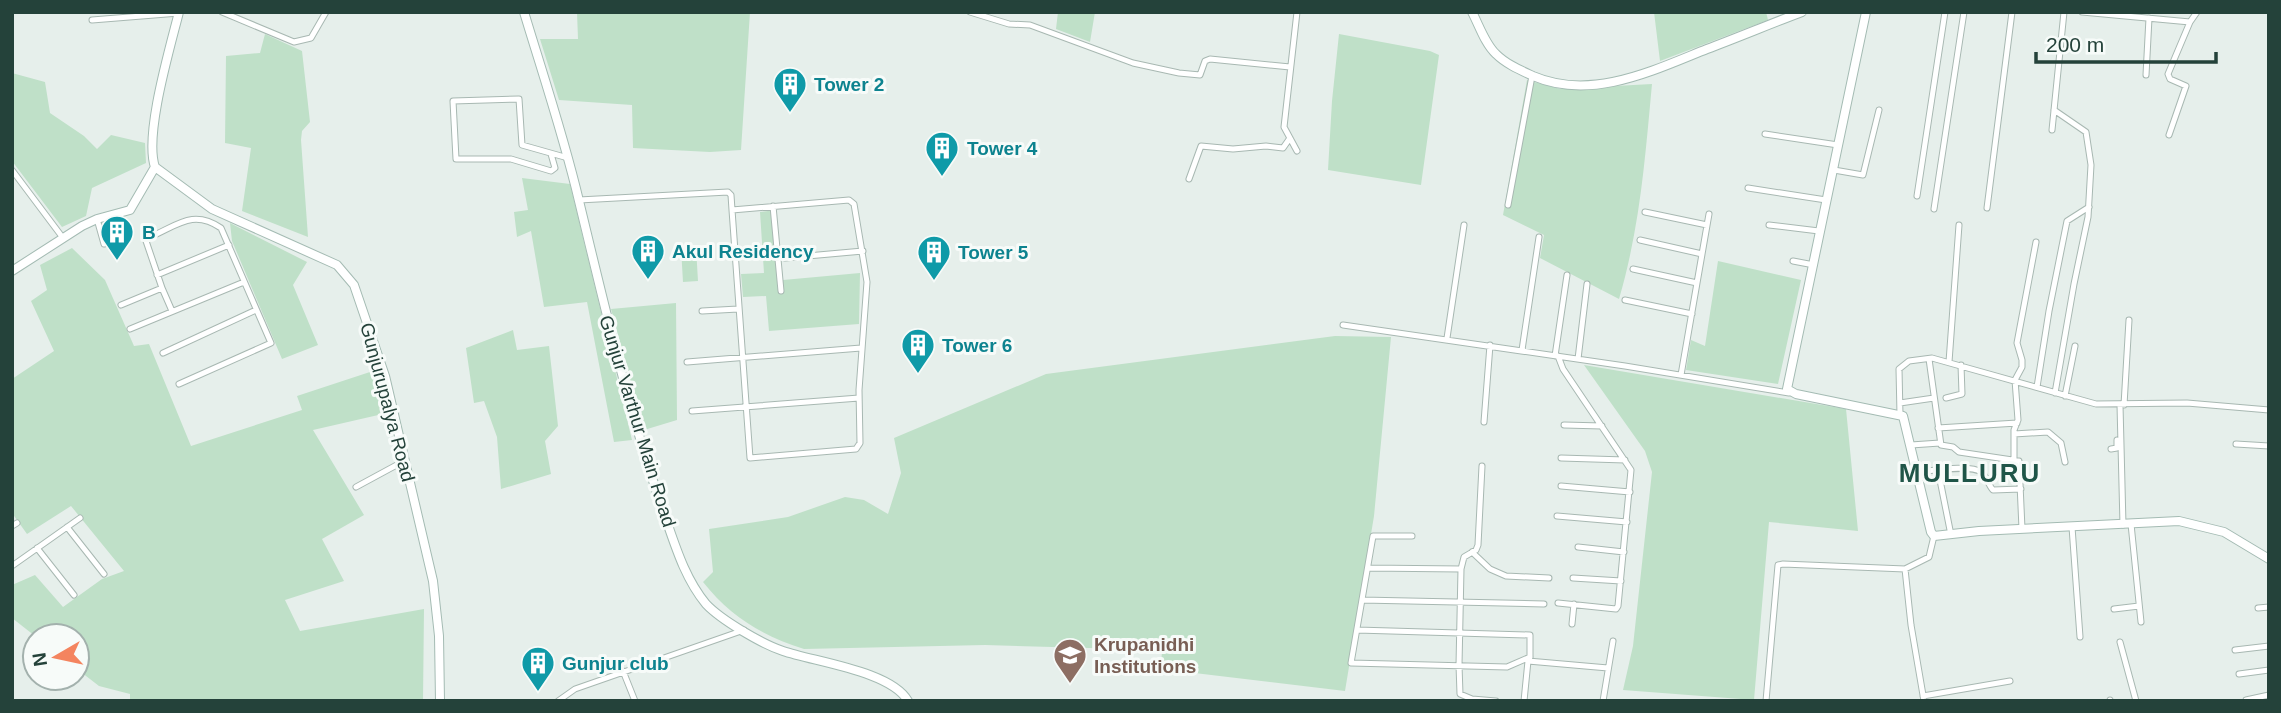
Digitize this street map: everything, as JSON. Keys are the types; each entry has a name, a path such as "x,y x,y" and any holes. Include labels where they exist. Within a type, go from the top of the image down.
{"street":[{"path":"222,12 294,42 311,38 327,12"},
{"name":"Gunjur Varthur Main Road","path":"524,12 569,161 600,291 646,462 682,565 697,592 709,607 782,651 857,671 895,685 908,701"},
{"path":"970,12 1009,24 1030,25 1133,63 1179,73 1200,75 1205,61 1210,60 1290,67"},
{"path":"1297,12 1284,127 1297,151"},
{"path":"1472,12 1497,55 1532,76 1567,86 1613,82 1659,68 1802,12"},
{"path":"1796,394 1787,389 1787,382 1866,12"},
{"path":"1917,195 1945,12"},
{"path":"1934,209 1964,12"},
{"path":"1987,208 2012,12"},
{"path":"2052,130 2064,12"},
{"path":"2082,12 2190,22"},
{"path":"2169,135 2186,86 2170,79 2168,74 2190,22 2197,12"},
{"path":"12,271 97,219 130,210 155,167 152,158 153,137 179,13 92,20"},
{"path":"2146,75 2149,18"},
{"path":"1508,205 1532,76"},
{"path":"520,162 522,145 519,99 453,101 456,159 511,159 520,162 551,171 555,168 551,154"},
{"path":"1834,170 1863,175 1879,110"},
{"path":"2054,110 2086,131 2091,165 2089,207 2055,393"},
{"path":"1765,134 1838,145"},
{"path":"1189,179 1201,146 1233,149 1266,146 1283,148 1290,138"},
{"path":"522,145 569,161"},
{"path":"553,162 569,161"},
{"name":"Gunjurupalya Road","path":"155,167 212,209 337,265 352,281 385,376 433,582 439,636 440,701"},
{"path":"12,170 63,238"},
{"path":"1748,188 1826,200"},
{"path":"579,200 727,192 731,195 750,458 859,447 861,348 867,282 854,204 849,200 733,210"},
{"path":"773,206 781,291"},
{"path":"2037,387 2067,221 2089,207"},
{"path":"207,220 212,209"},
{"path":"1645,212 1707,225"},
{"path":"1681,375 1709,214"},
{"path":"173,311 146,246 150,237 194,217 207,220 222,228 271,343 178,384"},
{"path":"97,219 104,244 124,239"},
{"path":"1447,338 1464,225"},
{"path":"1769,225 1819,231"},
{"path":"1949,362 1959,225"},
{"path":"1522,351 1539,237"},
{"path":"1640,240 1702,254"},
{"path":"2014,459 2017,423 2015,380 2022,367 2017,343 2036,242"},
{"path":"157,275 229,245"},
{"path":"785,258 863,251"},
{"path":"1526,259 1536,261"},
{"path":"1793,261 1814,265"},
{"path":"1633,269 1697,283"},
{"path":"1558,603 1616,609 1630,492 1630,470 1625,460 1557,356 1567,275"},
{"path":"130,329 244,282"},
{"path":"1578,359 1587,284"},
{"path":"121,305 162,288"},
{"path":"1625,300 1692,314"},
{"path":"702,311 738,309"},
{"path":"163,353 256,310"},
{"path":"2111,449 2117,448 2129,320"},
{"path":"1343,325 1447,338 1796,394 1900,415 1906,420 1934,536 1929,557 1905,569 1778,565 1766,701"},
{"path":"1483,422 1490,345"},
{"path":"2064,396 2075,346"},
{"path":"687,362 861,348"},
{"path":"1929,359 1940,443 1943,447 1954,447 1959,452 2014,459 2020,463 2022,529"},
{"path":"1900,415 1899,369 1909,361 1929,359 1961,365 2096,404 2187,403 2269,410"},
{"path":"1946,398 1962,394 1961,365"},
{"path":"692,411 859,398"},
{"path":"1900,403 1934,398"},
{"path":"2121,405 2127,525 2141,622"},
{"path":"1938,428 2017,423"},
{"path":"1564,425 1602,426"},
{"path":"2014,435 2048,432 2061,443 2066,462"},
{"path":"1911,445 1940,443"},
{"path":"2235,444 2269,446"},
{"path":"1561,458 1625,460"},
{"path":"356,487 404,461"},
{"path":"1482,466 1478,545 1464,557 1461,569 1460,694 1472,699 1496,701"},
{"path":"1918,472 1976,469 1984,474 1993,490 2021,489"},
{"path":"1938,470 1951,535"},
{"path":"1560,486 1630,492"},
{"path":"1557,516 1627,522"},
{"path":"12,566 80,518"},
{"path":"1934,536 1979,531 2179,521 2224,532 2269,559"},
{"path":"67,527 104,574"},
{"path":"2073,527 2080,637"},
{"path":"1412,536 1373,536 1351,663 1507,667 1529,659 1608,667"},
{"path":"1578,547 1624,551"},
{"path":"37,548 74,595"},
{"path":"1472,552 1490,569 1506,576 1549,578"},
{"path":"1367,568 1461,569"},
{"path":"1905,569 1910,625 1924,698 2010,681"},
{"path":"1573,578 1621,581"},
{"path":"1362,600 1544,604"},
{"path":"1572,624 1574,604"},
{"path":"2114,609 2139,606"},
{"path":"2258,608 2269,607"},
{"path":"558,701 575,689 744,630"},
{"path":"1357,630 1530,635 1524,701"},
{"path":"1602,701 1613,640"},
{"path":"2120,642 2136,701"},
{"path":"2235,650 2269,646"},
{"path":"2239,674 2269,670"},
{"path":"624,671 635,701"},
{"path":"2246,700 2269,695"}],"green space":[{"path":"577,12 750,12 741,150 710,152 633,148 632,105 559,100 540,39 578,39"},
{"path":"1058,12 1095,12 1090,42 1056,29"},
{"path":"1654,12 1766,12 1768,20 1660,61"},
{"path":"265,34 302,51 310,122 302,131 301,140 308,237 242,211 251,148 225,143 226,56 260,53"},
{"path":"1339,34 1439,55 1421,185 1328,170"},
{"path":"12,73 45,82 50,113 84,136 97,149 111,135 145,143 146,163 92,188 86,216 62,227 12,161"},
{"path":"1527,80 1560,89 1652,84 1637,219 1619,299 1540,258 1544,235 1503,215"},
{"path":"522,178 570,184 632,440 614,442 587,302 544,307 531,231 517,237 514,212 528,210"},
{"path":"776,210 783,280 860,273 859,324 769,331 766,296 743,297 741,274 764,273 760,212"},
{"path":"230,223 307,262 293,285 318,345 282,359 232,241"},
{"path":"696,247 698,281 683,282 681,248"},
{"path":"72,248 105,280 134,346 149,344 191,446 302,410 297,396 376,370 387,413 313,430 364,515 322,539 344,581 285,600 300,631 424,609 423,701 130,701 130,694 99,686 91,680 91,622 21,622 21,625 12,618 12,585 35,575 63,607 102,579 124,571 71,506 27,534 12,513 12,379 54,351 31,301 47,290 40,265"},
{"path":"1718,261 1801,280 1778,384 1686,370 1691,340 1705,346"},
{"path":"676,303 677,420 644,430 611,309"},
{"path":"513,330 517,350 549,346 558,426 545,441 551,474 501,489 497,437 484,401 474,403 466,348"},
{"path":"1335,336 1391,337 1374,516 1345,691 1161,669 1162,650 985,645 804,649 774,638 748,623 724,605 703,582 713,572 709,529 788,517 845,497 864,500 888,514 901,473 894,438 1046,374"},
{"path":"1584,365 1846,409 1858,531 1769,522 1754,700 1623,690 1633,646 1652,472 1645,451"}],"place":[{"name":"Tower 2","path":"790,114"},
{"name":"Tower 4","path":"942,178"},
{"name":"B","path":"117,262"},
{"name":"Akul Residency","path":"648,281"},
{"name":"Tower 5","path":"934,282"},
{"name":"Tower 6","path":"918,375"},
{"name":"Krupanidhi Institutions","path":"1070,685"},
{"name":"Gunjur club","path":"538,693"}],"district":[{"name":"MULLURU","path":"1970,473"}]}
